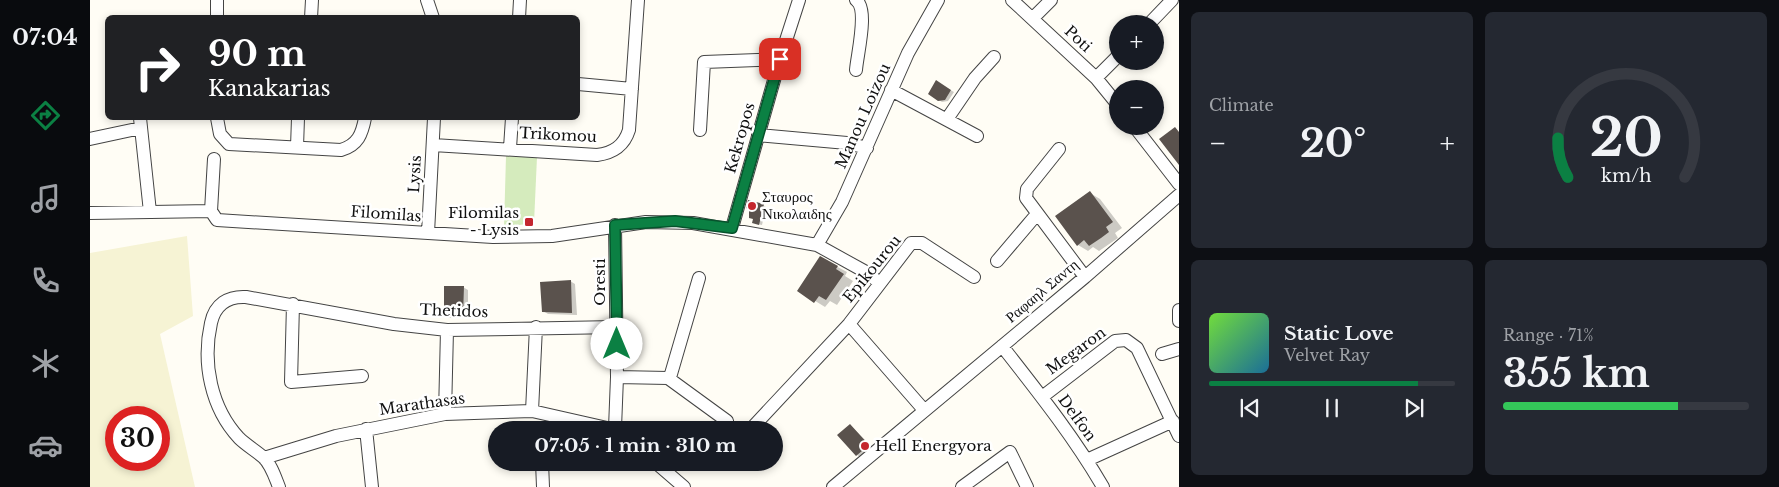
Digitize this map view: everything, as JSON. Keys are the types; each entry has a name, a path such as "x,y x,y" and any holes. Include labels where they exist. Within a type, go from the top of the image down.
{"street":[{"path":"217,0 217,15"},
{"path":"311,15 312,0"},
{"path":"427,0 432,15"},
{"path":"519,15 520,0"},
{"name":"Trikomou","path":"433,145 597,154 611,152 624,141 629,130 638,0"},
{"name":"Kekropos","path":"732,228 780,59 799,0"},
{"path":"856,0 862,6 863,16 856,70"},
{"name":"Manou Loizou","path":"817,245 842,202 908,53 938,0"},
{"name":"Poti","path":"1012,0 1096,78 1109,94"},
{"path":"1033,18 1051,0"},
{"path":"1158,15 1172,0"},
{"path":"946,119 975,78 994,57"},
{"path":"700,130 704,62 780,59"},
{"path":"1096,78 1109,65"},
{"path":"580,84 632,89"},
{"path":"891,90 977,136"},
{"path":"217,120 217,127 224,139 235,145 341,150 357,142 363,130 365,120"},
{"path":"296,147 298,120"},
{"name":"Lysis","path":"428,232 434,120"},
{"path":"510,148 512,120"},
{"path":"90,139 141,123 150,212"},
{"path":"758,135 847,143 867,148"},
{"path":"1141,135 1179,184"},
{"path":"1059,149 1027,189 1026,198 1085,277"},
{"path":"90,213 211,211 214,159"},
{"name":"Ραφαηλ Σαντη","path":"833,487 1085,277 1179,195"},
{"name":"Filomilas","path":"211,211 217,220 493,237 534,237 615,225 675,221 732,228 817,245 864,271 880,283"},
{"path":"997,261 1037,214"},
{"name":"Oresti","path":"615,225 616,421"},
{"name":"Epikourou","path":"758,421 849,324 911,243 918,241 974,277"},
{"path":"668,378 671,374 699,278"},
{"name":"Thetidos","path":"264,458 239,438 216,401 208,365 211,322 216,308 235,297 292,304 394,324 447,330 616,327"},
{"path":"292,304 291,382 362,376"},
{"path":"1179,310 1179,321"},
{"name":"Epikourou","path":"849,324 924,410"},
{"path":"532,411 536,327"},
{"path":"445,414 447,330"},
{"name":"Megaron","path":"1042,397 1115,341 1126,340 1137,348 1179,436"},
{"name":"Delfon","path":"1002,346 1042,397 1087,460 1103,487"},
{"path":"1162,354 1179,349"},
{"path":"617,377 668,378 727,421"},
{"name":"Marathasas","path":"264,458 336,436 445,414 532,411 579,421"},
{"path":"1087,460 1172,421"},
{"path":"366,429 372,487"},
{"path":"962,487 1010,452 1027,487"},
{"path":"264,458 279,487"},
{"path":"542,471 543,487"},
{"path":"665,471 684,487"}],"shaded area":[{"path":"187,236 193,316 160,334 195,487 90,487 90,253"}],"green space":[{"path":"506,156 537,157 534,223 504,227"}],"building":[{"path":"936,80 951,90 945,100 938,101 928,94"},
{"path":"1175,127 1179,132 1179,165 1159,139"},
{"path":"1090,191 1113,222 1106,227 1109,232 1089,246 1084,240 1077,246 1055,216"},
{"path":"748,200 764,204 759,225 752,223 753,219 749,218 749,209 746,208"},
{"path":"820,256 838,266 836,269 844,274 826,300 819,296 814,303 797,291"},
{"path":"571,280 572,313 542,312 540,282"},
{"path":"444,286 464,286 463,316 444,316"},
{"path":"850,424 869,445 856,456 837,435"}],"place":[{"name":"Σταυρος Νικολαιδης","path":"752,206"},
{"name":"Filomilas - Lysis","path":"529,222"},
{"name":"Hell Energyora","path":"865,446"}],"route":[{"path":"617,344 615,225 675,221 732,228 780,59"}]}
